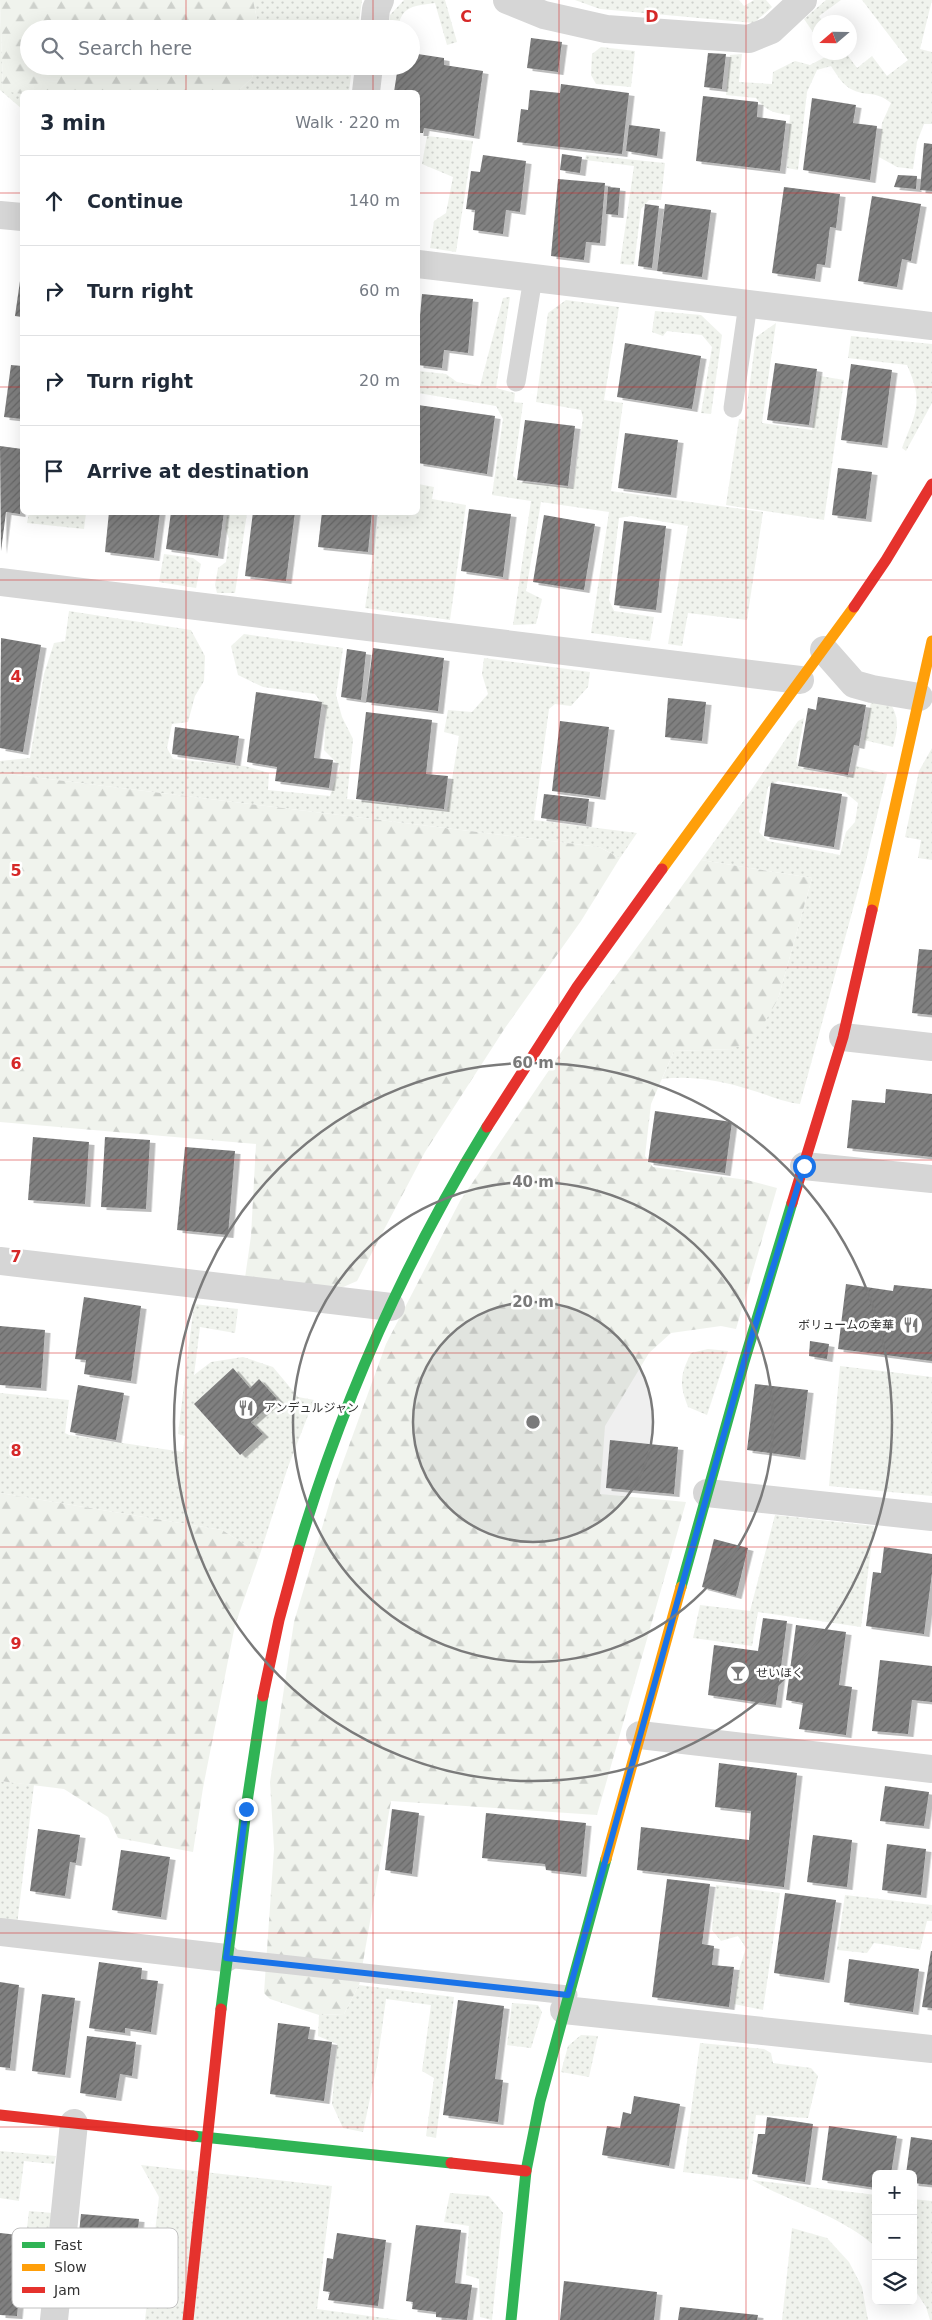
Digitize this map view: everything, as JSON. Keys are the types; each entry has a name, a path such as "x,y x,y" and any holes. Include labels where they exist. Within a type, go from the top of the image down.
{"street":[{"path":"375,20 376,9 380,0"},
{"path":"507,0 544,15 606,29 749,38 771,30 804,0"},
{"path":"366,90 368,75"},
{"path":"0,215 20,217"},
{"path":"420,264 932,326"},
{"path":"188,2320 205,2137 226,1958 246,1809 268,1676 287,1588 338,1432 420,1244 468,1157 519,1074 588,970 800,680 824,650 880,570 932,484"},
{"path":"0,582 800,680"},
{"path":"511,2320 526,2171 540,2102 566,2002 744,1362 842,1037 922,714 932,641"},
{"path":"824,650 854,684 872,689 922,714"},
{"path":"842,1037 932,1047"},
{"path":"804,1166 932,1179"},
{"path":"0,1261 391,1307"},
{"path":"707,1493 932,1518"},
{"path":"640,1735 932,1770"},
{"path":"0,1932 226,1958"},
{"path":"566,2002 932,2049"},
{"path":"0,2115 526,2171"},
{"path":"63,2228 74,2123"}],"lane":[{"path":"516,382 533,278"},
{"path":"733,408 748,304"},
{"path":"226,1958 566,2002"}],"green space":[{"path":"0,0 3,90 20,94 20,107 0,90"},
{"path":"0,0 253,0 257,20 20,20 20,75 253,75 239,90 20,90 20,94 3,91"},
{"path":"253,0 362,0 359,20 257,20"},
{"path":"404,0 445,0 457,42 447,45 435,3 410,8 402,15 400,20 389,20 390,15"},
{"path":"575,0 739,0 744,6 754,0 766,0 772,7 754,23 600,9"},
{"path":"826,0 841,0 820,15 812,15 812,31 804,19"},
{"path":"862,0 932,0 920,49 932,52 932,124 924,124 917,142 913,169 897,167 879,157 882,123 891,103 880,96 858,92 849,88 840,80 831,66 817,70 807,92 798,170 787,168 790,115 771,111 756,98 726,95 730,55 742,54 739,82 772,84 773,72 795,61 810,65 820,60 851,60 857,68 872,56 887,76 908,60"},
{"path":"601,47 635,51 631,87 596,84 591,75 592,54"},
{"path":"253,75 351,75 349,90 239,90"},
{"path":"427,136 473,141 456,252 430,248 434,221 446,213 453,177 422,164"},
{"path":"586,155 665,163 661,200 649,200 641,209 634,265 620,264 634,166 585,160"},
{"path":"510,297 496,388 515,393 514,402 523,403 513,476 520,482 573,488 583,418 581,410 536,402 548,313 566,300 619,307 604,400 623,403 611,491 763,512 747,620 688,613 682,646 668,644 688,526 631,516 619,518 609,600 614,611 654,617 650,641 591,633 609,512 541,502 526,591 542,599 536,624 513,625 531,501 492,495 503,419 496,406 420,393 420,371 446,374 457,382 480,386 503,298"},
{"path":"655,311 701,315 722,335 711,414 701,413 712,347 702,335 667,331 663,336 652,332"},
{"path":"776,323 762,423 812,430 820,376 844,380 824,520 726,505 739,419 745,420 756,337"},
{"path":"851,336 932,344 932,403 906,451 902,448 914,416 917,398 907,365 848,358"},
{"path":"420,484 434,487 432,499 466,505 450,620 365,608 379,515 420,515"},
{"path":"29,515 86,515 84,529 27,523"},
{"path":"227,515 247,515 235,593 217,593 215,585 218,568 226,562 229,538 225,529"},
{"path":"164,554 193,558 201,564 196,588 159,582"},
{"path":"69,611 191,630 205,656 204,681 195,696 188,722 172,724 167,748 173,759 245,766 269,773 268,790 330,796 340,766 324,750 326,710 315,694 263,687 238,675 231,646 244,634 343,648 336,695 342,717 353,739 347,799 447,811 459,736 444,732 448,710 472,712 488,694 482,674 484,658 590,672 588,687 571,706 555,704 549,709 534,820 637,833 620,858 599,847 0,773 0,761 30,758 44,674 54,643 65,641"},
{"path":"871,702 892,706 895,711 897,731 893,747 864,740"},
{"path":"804,718 796,761 801,768 843,777 852,775 856,766 887,774 866,861 800,1104 740,1087 696,1078 662,1079 674,1051 732,1049 778,999 812,878 701,860 798,721","holes":["778,781 845,792 858,803 855,822 846,832 840,855 768,841 759,832 768,787"]},
{"path":"932,748 932,860 918,858 921,840 905,837 919,771"},
{"path":"0,773 599,847 620,858 581,921 505,1028 425,1152 357,1281 341,1288 245,1278 251,1236 256,1144 0,1122"},
{"path":"701,860 812,878 778,999 755,1039 732,1049 674,1051 651,1104 645,1156 653,1167 747,1180 777,1188 736,1329 721,1326 671,1333 649,1353 605,1426 600,1494 686,1502 597,1815 391,1801 359,1985 344,2014 319,2015 270,1999 264,1993 274,1849 270,1782 294,1622 335,1484 386,1344 460,1201 577,1029"},
{"path":"194,1304 238,1309 235,1333 200,1327 194,1375 211,1362 243,1357 273,1367 298,1397 314,1400 288,1467 260,1554 222,1530 0,1493 0,1393 69,1400 65,1433 69,1435 183,1452 185,1436 178,1434","holes":["233,1369 250,1388 277,1399 251,1422 263,1434 240,1455 194,1404"]},
{"path":"708,1349 728,1351 707,1415 688,1407 683,1392 682,1380 691,1353"},
{"path":"840,1366 932,1377 932,1496 829,1486"},
{"path":"0,1493 222,1530 260,1554 235,1625 203,1788 193,1852 118,1838 108,1817 64,1789 0,1781"},
{"path":"775,1515 874,1526 861,1627 758,1612 752,1646 693,1638 700,1605 750,1611"},
{"path":"0,1781 34,1785 17,1925 0,1923"},
{"path":"716,1885 780,1893 763,2010 734,2004 739,1970 746,1948 738,1936 721,1941 712,1930"},
{"path":"845,1895 932,1905 932,1921 927,1921 920,1950 874,1943 867,1953 837,1950"},
{"path":"359,1985 454,1997 436,2138 426,2136 434,2078 422,2071 431,2005 386,1999 377,2065 363,2132 343,2128 332,2104 337,2044 318,2036 319,2015 344,2014"},
{"path":"512,2003 538,2005 542,2012 531,2048 507,2045"},
{"path":"581,2035 598,2036 589,2077 561,2072 568,2046"},
{"path":"700,2043 764,2049 771,2053 773,2063 811,2068 818,2076 808,2118 756,2115 748,2180 683,2172"},
{"path":"0,2151 56,2156 54,2164 24,2161 19,2201 0,2198"},
{"path":"141,2165 332,2186 317,2309 399,2320 145,2320 146,2308 178,2308 178,2228 155,2228 159,2197"},
{"path":"752,2180 872,2195 872,2244 863,2236 832,2218"},
{"path":"450,2193 489,2196 503,2213 492,2320 480,2317 479,2279 466,2275 469,2226 444,2222"},
{"path":"917,2199 932,2201 932,2320 930,2320 926,2307 917,2293"},
{"path":"29,2211 53,2213 51,2228 27,2228"},
{"path":"792,2228 827,2238 849,2262 862,2287 868,2320 782,2320"}],"building":[{"path":"531,38 562,42 558,72 527,68"},
{"path":"708,53 726,54 722,89 704,87"},
{"path":"420,54 444,58 444,65 483,71 474,136 424,128 423,133 420,133 420,90 394,90 397,75 420,75"},
{"path":"561,84 629,93 622,154 517,142 521,109 528,110 530,90 560,93"},
{"path":"703,96 758,102 757,117 786,121 780,171 696,161"},
{"path":"812,98 856,105 853,123 877,126 870,180 803,170"},
{"path":"629,125 660,129 657,156 626,151"},
{"path":"924,143 932,144 932,191 920,190"},
{"path":"562,154 582,157 580,173 560,170"},
{"path":"483,155 526,161 520,212 506,210 503,234 473,230 475,210 466,209 471,171 480,172"},
{"path":"898,175 917,176 916,189 894,187"},
{"path":"558,179 605,183 600,243 586,242 584,260 551,256"},
{"path":"608,187 620,188 618,215 606,214"},
{"path":"784,187 840,194 836,228 830,227 825,265 817,264 815,279 772,273"},
{"path":"872,196 921,204 911,261 902,259 897,287 858,281"},
{"path":"645,204 659,206 652,268 638,266"},
{"path":"665,204 711,210 702,277 657,271"},
{"path":"20,281 20,317 15,316"},
{"path":"422,294 473,299 468,353 444,350 442,368 420,365"},
{"path":"625,343 701,356 692,409 617,397"},
{"path":"775,363 817,369 809,425 767,420"},
{"path":"851,364 892,370 882,445 841,440"},
{"path":"11,365 20,366 20,419 4,417"},
{"path":"420,405 495,416 487,474 420,463"},
{"path":"525,420 575,426 568,486 517,480"},
{"path":"625,433 678,440 671,495 618,488"},
{"path":"0,446 20,449 20,514 6,512 1,551"},
{"path":"838,468 872,472 866,519 832,515"},
{"path":"469,509 511,514 503,577 461,571"},
{"path":"109,515 160,515 154,558 105,552"},
{"path":"171,515 224,515 218,556 166,549"},
{"path":"253,515 295,515 286,581 245,576"},
{"path":"322,515 372,515 368,552 318,547"},
{"path":"544,515 595,524 584,590 533,582"},
{"path":"624,521 666,526 656,610 614,605"},
{"path":"1,638 41,645 23,752 0,748"},
{"path":"373,648 444,658 438,711 366,702"},
{"path":"347,649 366,652 361,700 341,697"},
{"path":"256,692 322,702 314,758 333,760 329,788 275,781 277,767 247,762"},
{"path":"818,697 866,705 859,746 854,745 848,775 798,766 808,708 816,710"},
{"path":"668,698 706,702 702,741 665,737"},
{"path":"366,712 432,720 426,774 448,776 444,809 356,799"},
{"path":"560,721 609,727 600,797 552,791"},
{"path":"175,727 239,736 235,763 172,754"},
{"path":"771,783 842,794 834,847 764,836"},
{"path":"544,794 589,799 586,824 541,818"},
{"path":"919,949 932,950 932,1015 912,1013"},
{"path":"886,1089 932,1094 932,1157 847,1148 852,1100 885,1103"},
{"path":"655,1111 732,1122 725,1173 648,1162"},
{"path":"33,1137 89,1142 85,1204 28,1200"},
{"path":"105,1137 150,1140 146,1209 101,1207"},
{"path":"185,1147 235,1151 228,1235 177,1230"},
{"path":"846,1284 893,1291 894,1285 932,1289 932,1361 838,1349"},
{"path":"84,1297 141,1306 131,1381 84,1374 86,1360 75,1359"},
{"path":"0,1326 45,1330 41,1388 0,1385"},
{"path":"810,1341 829,1344 827,1359 809,1356"},
{"path":"233,1368 250,1388 259,1379 277,1399 251,1422 263,1434 240,1455 194,1404"},
{"path":"755,1384 808,1390 800,1457 747,1450"},
{"path":"78,1385 124,1393 116,1440 70,1432"},
{"path":"610,1440 678,1447 674,1494 606,1488"},
{"path":"714,1539 748,1548 736,1596 702,1587"},
{"path":"884,1547 932,1554 932,1573 924,1634 866,1626 873,1572 881,1573"},
{"path":"763,1618 787,1621 776,1705 708,1695 714,1645 758,1651"},
{"path":"796,1625 846,1632 839,1685 852,1687 846,1735 799,1729 803,1703 786,1700"},
{"path":"880,1660 932,1666 932,1702 912,1700 908,1734 872,1731"},
{"path":"719,1763 797,1773 784,1887 637,1870 641,1827 749,1840 751,1811 715,1807"},
{"path":"885,1786 929,1792 924,1826 880,1821"},
{"path":"392,1809 419,1813 412,1874 385,1870"},
{"path":"486,1813 586,1823 581,1874 546,1870 545,1864 482,1858"},
{"path":"38,1829 80,1835 76,1863 70,1862 65,1896 30,1891"},
{"path":"813,1835 852,1840 847,1887 807,1882"},
{"path":"887,1844 926,1849 921,1895 882,1890"},
{"path":"121,1850 170,1857 161,1917 112,1910"},
{"path":"667,1879 710,1884 702,1944 714,1946 712,1965 734,1967 729,2007 652,1997"},
{"path":"785,1893 836,1900 824,1980 774,1973"},
{"path":"932,1951 932,2008 922,2007"},
{"path":"849,1959 919,1969 913,2012 844,2002"},
{"path":"99,1962 142,1968 141,1979 158,1981 151,2032 125,2028 125,2033 89,2028"},
{"path":"0,1982 19,1985 10,2068 0,2067"},
{"path":"42,1994 75,1998 65,2075 32,2071"},
{"path":"458,2000 504,2006 495,2079 503,2080 498,2122 443,2115"},
{"path":"278,2023 310,2027 308,2039 332,2042 324,2101 270,2094"},
{"path":"87,2036 136,2042 132,2076 120,2074 116,2098 80,2093"},
{"path":"634,2096 680,2104 669,2166 602,2155 607,2126 620,2128 623,2112 631,2114"},
{"path":"767,2117 813,2124 805,2182 752,2174 758,2134 765,2134"},
{"path":"829,2126 897,2136 892,2170 872,2170 872,2187 822,2180"},
{"path":"911,2137 932,2140 932,2185 917,2183 917,2170 907,2170"},
{"path":"81,2214 139,2219 138,2228 80,2228"},
{"path":"416,2225 461,2230 455,2283 472,2285 467,2320 436,2317 436,2312 412,2309 413,2302 406,2301"},
{"path":"0,2233 12,2234 12,2308 18,2308 17,2316 0,2315"},
{"path":"337,2233 386,2240 378,2306 328,2300 330,2292 323,2291 327,2258 333,2259"},
{"path":"564,2281 657,2292 654,2320 560,2320"},
{"path":"680,2307 758,2315 757,2320 678,2320"}],"traffic: fast":[{"path":"298,1550 315,1494 335,1440 379,1332 429,1228 487,1127"},
{"path":"681,1587 744,1362 792,1203"},
{"path":"221,2009 247,1802 263,1696"},
{"path":"511,2320 526,2171 540,2101 606,1859"},
{"path":"193,2136 451,2163"}],"traffic: slow":[{"path":"662,869 854,607"},
{"path":"872,910 932,641"},
{"path":"606,1859 681,1587"}],"traffic: jam":[{"path":"854,607 886,560 932,484"},
{"path":"487,1127 577,987 662,869"},
{"path":"792,1203 843,1037 872,910"},
{"path":"263,1696 279,1620 298,1550"},
{"path":"188,2320 221,2009"},
{"path":"0,2115 193,2136"},
{"path":"451,2163 526,2171"}],"place":[{"name":"ボリュームの幸華","path":"911,1325"},
{"name":"アンデュルジャン","path":"246,1408"},
{"name":"せいほく","path":"738,1673"}],"route":[{"path":"246,1809 226,1958 568,1995 744,1362 804,1166"}]}
